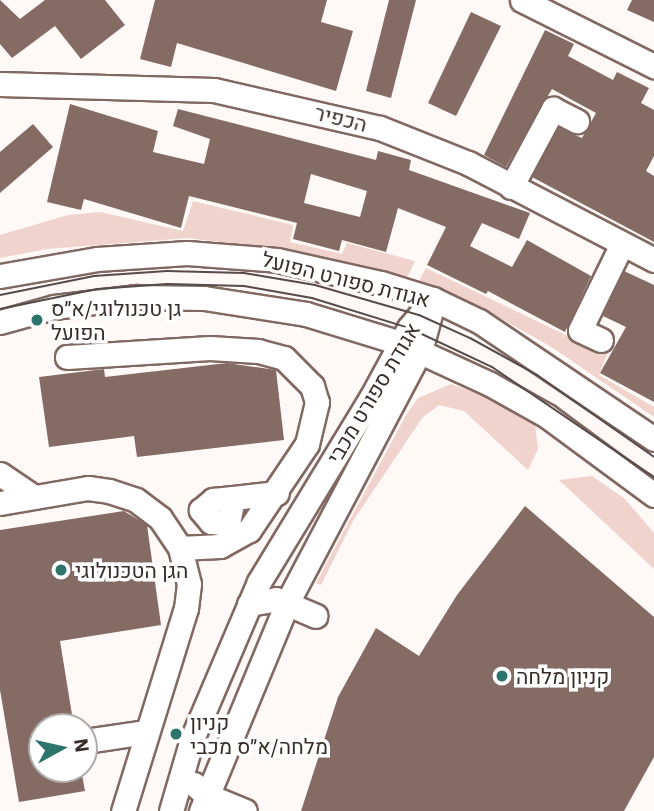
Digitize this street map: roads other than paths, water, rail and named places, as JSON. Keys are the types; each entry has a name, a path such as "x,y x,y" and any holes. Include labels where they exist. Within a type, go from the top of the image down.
{"street":[{"path":"522,0 654,66"},
{"name":"הכפיר","path":"0,85 164,87 256,96 380,128 468,163 654,260"},
{"path":"511,187 553,109 576,121"},
{"path":"601,340 580,330 622,244"},
{"name":"אגודת ספורט הפועל","path":"0,276 127,255 219,254 305,266 433,299 488,326 654,439"},
{"name":"אגודת ספורט הפועל","path":"0,322 94,300 204,298 306,314 410,347 542,413 654,495"},
{"name":"אגודת ספורט מכבי","path":"203,803 287,603 433,299"},
{"name":"אגודת ספורט מכבי","path":"171,811 187,755 248,604 410,347"},
{"path":"67,357 210,348 284,358 312,386 317,402 307,444 276,493 239,539 220,546 180,548"},
{"path":"0,474 34,497"},
{"path":"0,503 88,488 136,500 160,518 180,548 189,584 186,608 123,811"},
{"path":"233,498 276,493"},
{"path":"248,604 267,598 287,603 316,616"},
{"path":"98,739 146,732"},
{"path":"187,755 191,780 203,803 245,811"}],"tram line":[{"path":"0,295 94,276 167,271 244,273 315,285 419,315 470,338 537,375 654,457"},
{"path":"0,309 97,289 167,284 244,286 312,298 409,328 492,367 654,477"}],"place":[{"name":"גן טכנולוגי/א״ס הפועל","path":"37,320"},
{"name":"הגן הטכנולוגי","path":"61,570"},
{"name":"קניון מלחה","path":"502,676"},
{"name":"קניון מלחה/א״ס מכבי","path":"176,734"}]}
